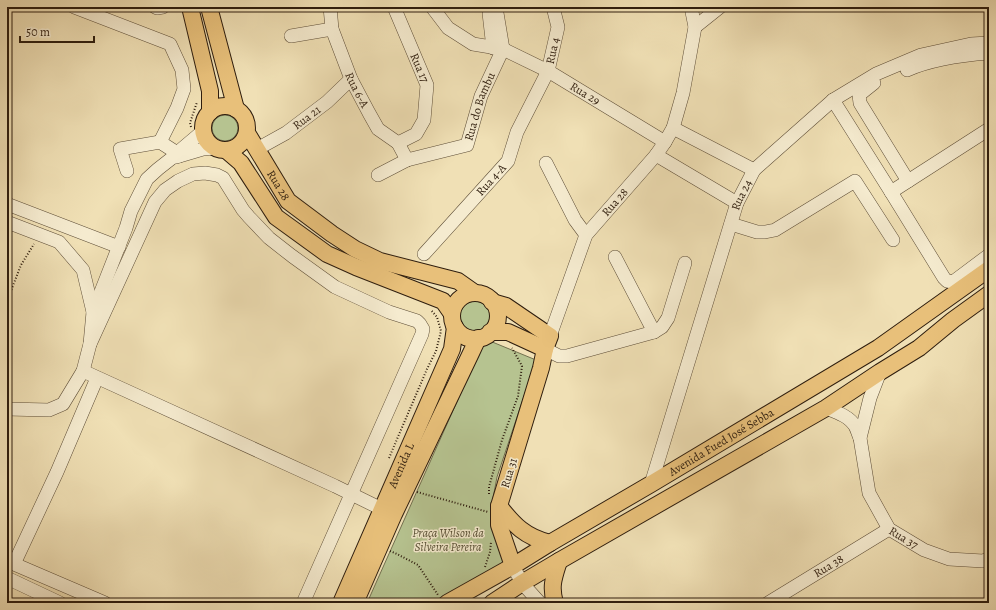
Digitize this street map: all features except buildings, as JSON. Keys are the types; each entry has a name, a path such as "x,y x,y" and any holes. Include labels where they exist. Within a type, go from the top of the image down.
{"main road":[{"path":"190,7 210,91 210,112"},
{"path":"209,7 236,109"},
{"path":"222,106 230,106 236,109 245,119 247,126 247,133 240,145 234,149 221,149 208,143 205,138 199,134 205,117 210,112 222,106"},
{"name":"Rua 28","path":"247,133 288,201 332,234 355,249 380,260 458,281 475,293"},
{"name":"Rua 28","path":"221,149 240,163 276,217 327,254 443,301 454,321"},
{"name":"Avenida Fued José Sebba","path":"446,601 513,566 878,348 989,269"},
{"path":"484,335 494,327 497,321 496,307 487,297 481,294 468,294 462,297 454,308 454,321 460,333 472,338 508,332 548,343"},
{"name":"Avenida Fued José Sebba","path":"492,603 559,561 826,408 919,348 953,320 989,294"},
{"path":"492,302 506,306 548,343"},
{"name":"Avenida L","path":"355,603 379,547 388,512 452,349 454,321"},
{"name":"Avenida L","path":"335,599 388,512 406,488 471,353 484,335"},
{"name":"Rua 31","path":"513,566 492,509 542,368 548,343"},
{"path":"492,509 527,534 538,540 550,543"},
{"path":"555,603 552,591 553,580 559,561"}],"street":[{"path":"74,7 170,44 182,70 184,89 177,108 160,142"},
{"path":"155,7 163,7"},
{"name":"Rua 6-A","path":"330,7 332,29 351,79 368,113 378,129 398,143 407,160"},
{"name":"Rua 17","path":"394,7 427,85 424,120 416,134 398,143"},
{"name":"Rua 29","path":"432,7 448,28 473,44 498,49 548,71 665,142"},
{"path":"488,7 498,49"},
{"path":"496,7 498,49"},
{"name":"Rua 4","path":"548,71 558,27 553,7"},
{"name":"Rua 28","path":"548,343 586,236 656,155 673,128 683,93 695,27 691,7"},
{"path":"695,27 720,7"},
{"path":"291,36 332,29"},
{"name":"Rua 24","path":"651,484 737,203 754,170 833,100 876,74 921,55 971,44 989,43"},
{"name":"Rua do Bambu","path":"378,175 407,160 467,145 481,96 498,49"},
{"path":"908,181 860,103 859,95 872,83 918,65 968,55 989,53"},
{"name":"Rua 4-A","path":"424,254 508,162 517,132 548,71"},
{"name":"Rua 21","path":"257,149 286,133 308,117 327,102 351,79"},
{"path":"833,100 947,281 954,282 989,255"},
{"path":"673,128 754,170"},
{"path":"891,192 989,129"},
{"path":"7,409 49,410 62,404 83,371 90,344 93,312 119,247 131,211 147,179 158,168 176,156 199,134"},
{"path":"160,142 176,156"},
{"path":"127,171 120,149 160,142"},
{"path":"176,156 203,149 221,149"},
{"path":"656,155 737,203"},
{"path":"546,163 575,220 586,236"},
{"path":"90,344 155,202 165,190 178,180 193,174 206,173 223,178 243,210 270,238 292,256 336,287 389,312 417,321 420,324 423,329 422,334 304,603"},
{"path":"731,224 757,232 775,230 855,181 892,240"},
{"path":"7,204 119,247"},
{"path":"131,211 149,215"},
{"path":"7,222 59,242 83,270 93,312"},
{"path":"615,257 654,332"},
{"path":"548,343 559,356 567,356 654,332 662,327 668,318 685,263"},
{"path":"83,371 352,494 388,512"},
{"name":"Rua 37","path":"860,438 870,398 880,372"},
{"path":"97,378 57,472 14,564 106,603"},
{"name":"Rua 37","path":"826,408 847,417 855,426 860,438 869,493 889,530 924,550 949,560 983,561 989,559"},
{"name":"Rua 38","path":"768,603 889,530"},
{"name":"Rua 31","path":"513,566 522,583 540,603"},
{"path":"7,578 60,603"}],"path":[{"path":"197,98 190,123 199,134"},
{"path":"7,301 21,265 39,234"},
{"path":"388,461 436,351 441,331 437,317 429,307"},
{"path":"406,488 415,492 492,509 489,487 502,440 518,396 522,366 512,346"},
{"path":"483,572 490,552 491,541"},
{"path":"379,547 418,565 446,601"},
{"path":"326,603 335,599"}],"green space":[{"path":"225,115 234,119 238,128 234,137 225,141 216,137 212,128 216,119"},
{"path":"475,301 481,302 489,310 489,322 481,330 475,331 469,330 461,322 460,316 461,310 469,302"},
{"name":"Praça Wilson da Silveira Pereira","path":"485,339 536,360 497,477 493,498 506,563 436,603 367,603"}]}
